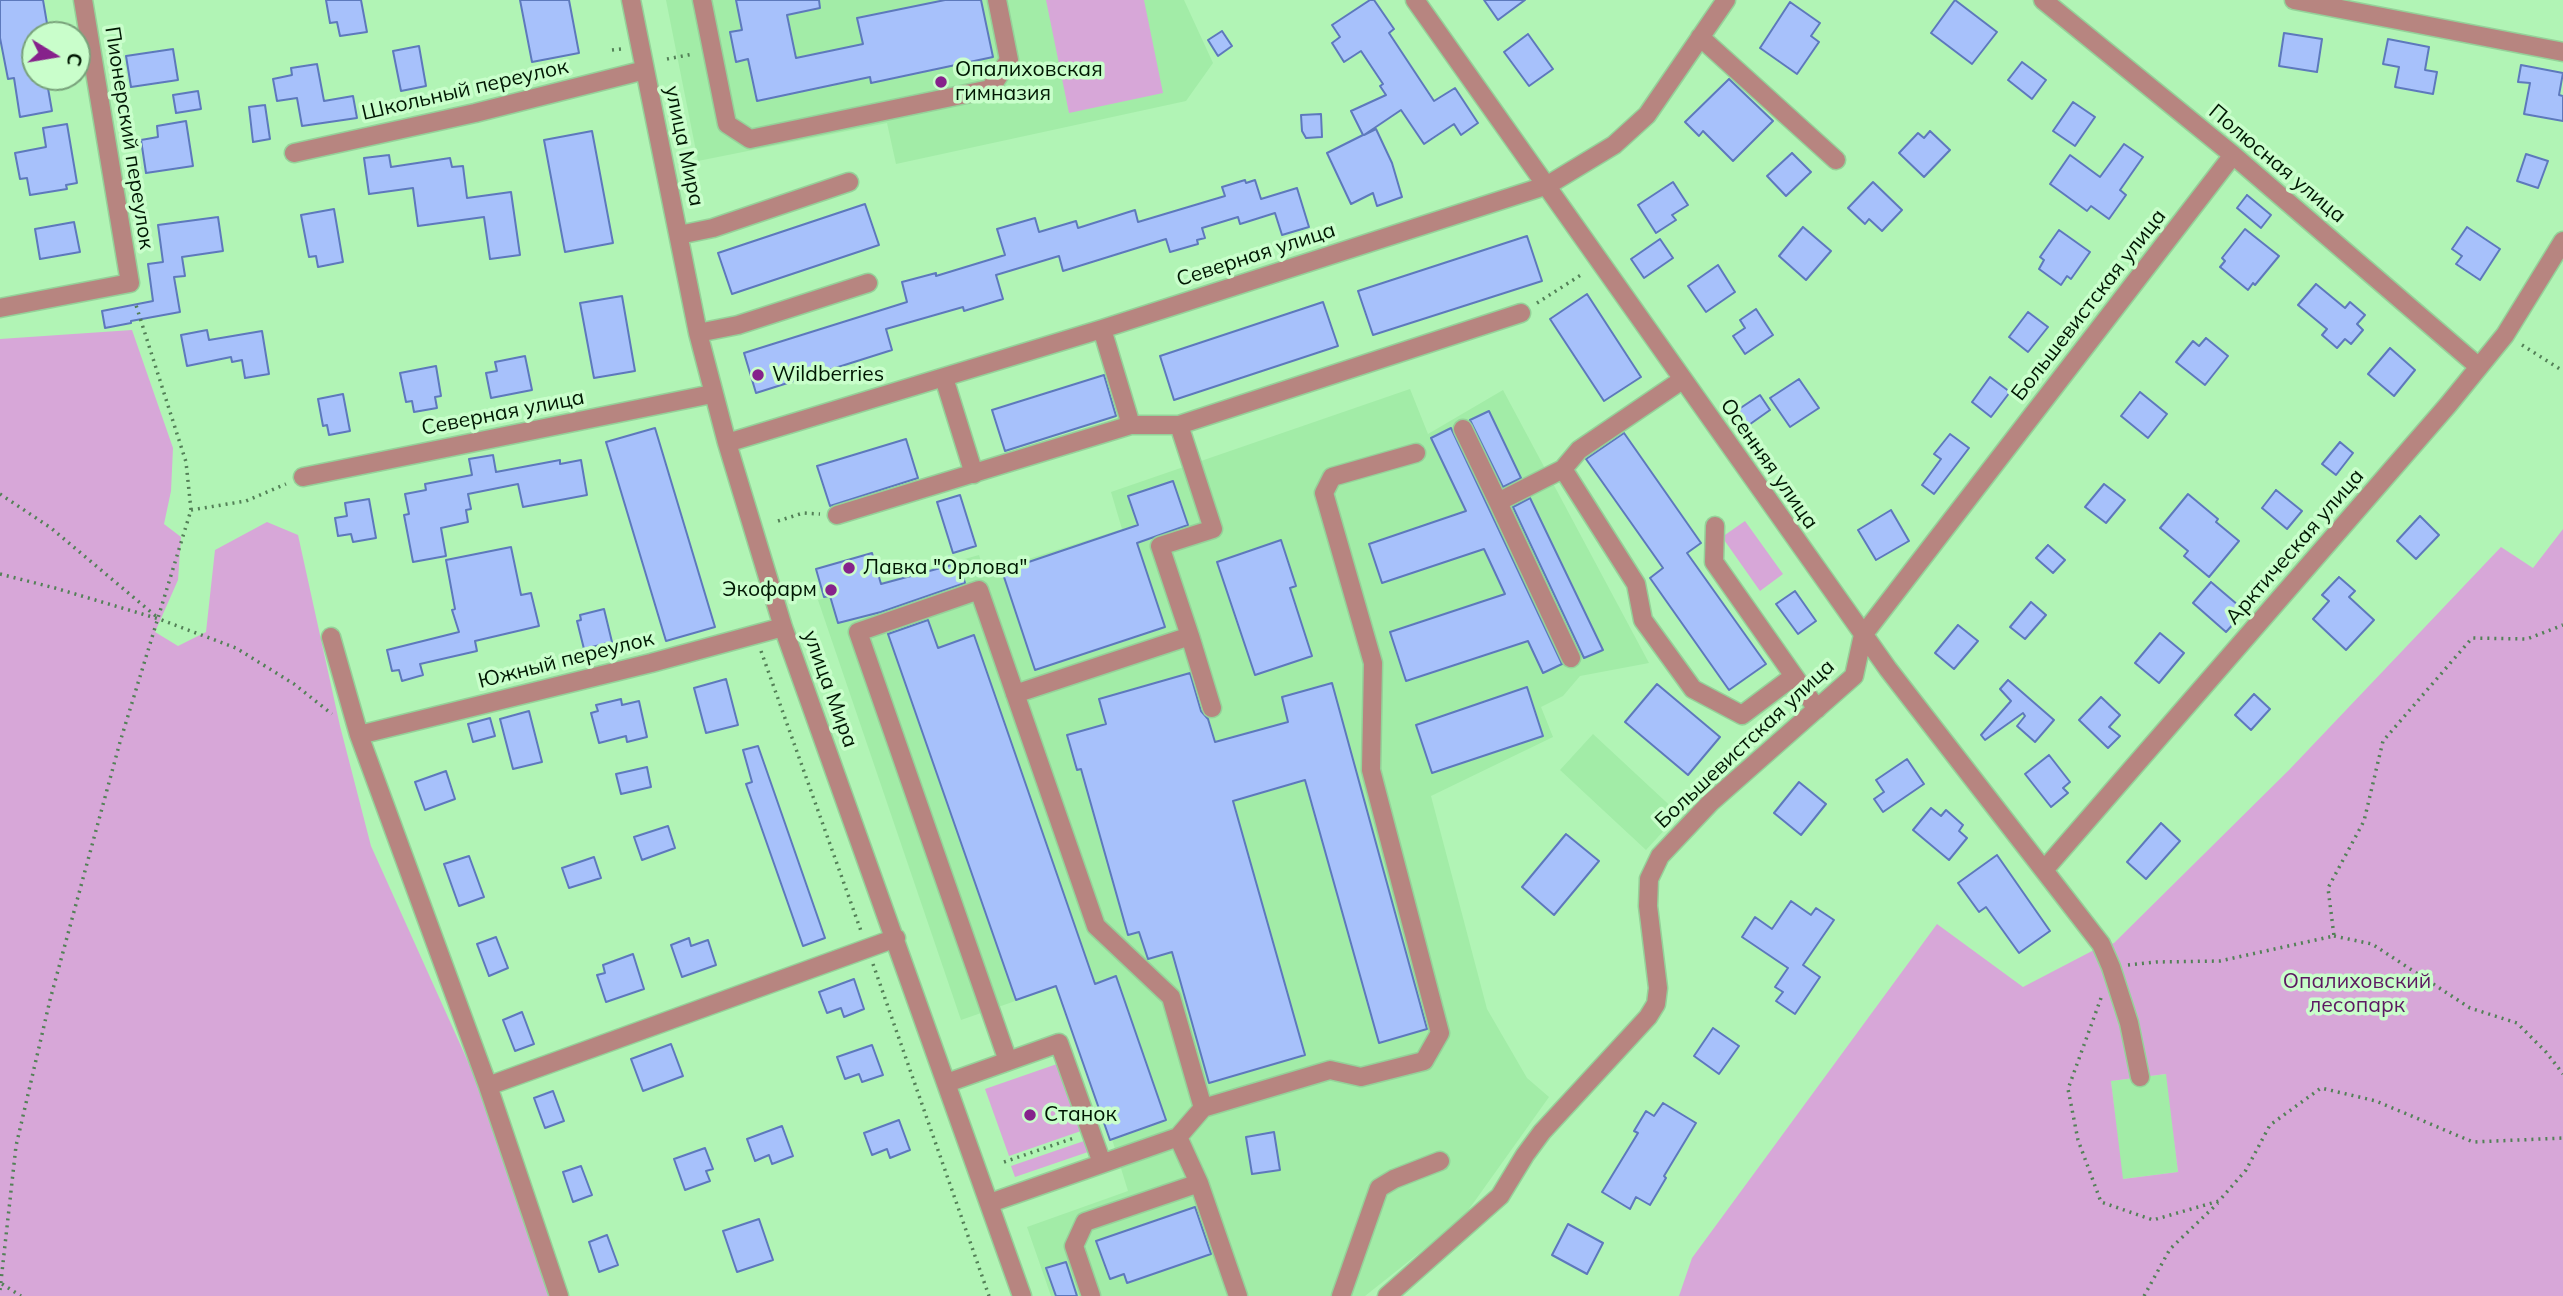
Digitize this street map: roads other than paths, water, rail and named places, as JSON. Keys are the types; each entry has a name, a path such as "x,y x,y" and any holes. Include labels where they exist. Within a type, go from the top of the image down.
{"street":[{"name":"Пионерский переулок","path":"0,308 130,283 83,0"},
{"name":"улица Мира","path":"631,0 712,394 783,627 896,937 1022,1296"},
{"path":"702,0 727,124 750,139 990,89 1009,60 997,0"},
{"name":"Осенняя улица","path":"1415,0 1863,635 2101,944 2129,1023 2140,1077"},
{"name":"Северная улица","path":"727,443 1102,329 1548,185 1614,145 1647,115 1726,0"},
{"name":"Полюсная улица","path":"2043,0 2233,155 2479,368"},
{"path":"2294,0 2563,52"},
{"path":"1700,37 1836,160"},
{"name":"Школьный переулок","path":"295,153 475,113 645,70"},
{"name":"Большевистская улица","path":"1387,1296 1500,1196 1542,1132 1648,1017 1656,1004 1658,988 1648,906 1649,879 1660,856 1710,803 1854,676 1863,635 2233,155"},
{"path":"679,234 713,228 849,182"},
{"name":"Арктическая улица","path":"2043,870 2479,368 2505,335 2563,241"},
{"path":"698,333 738,325 868,284"},
{"path":"837,515 1132,425 1179,425 1521,313"},
{"path":"1102,329 1132,425"},
{"path":"943,378 974,474"},
{"path":"1498,502 1563,469 1578,450 1682,380"},
{"name":"Северная улица","path":"303,477 712,394"},
{"path":"1179,425 1213,529 1160,546 1212,708"},
{"path":"1463,429 1571,657"},
{"path":"990,1203 1178,1137 1203,1108 1329,1070 1361,1077 1424,1061 1440,1033 1371,770 1373,663 1324,493 1332,477 1416,453"},
{"path":"1563,469 1636,584 1643,620 1693,689 1742,715 1794,676"},
{"path":"1715,527 1714,562 1817,709"},
{"path":"1008,1061 858,632 979,590 1096,926 1171,997 1203,1108"},
{"name":"Южный переулок","path":"359,735 651,663 783,627"},
{"path":"1015,694 1190,636"},
{"path":"331,638 359,735 488,1086 559,1296"},
{"path":"488,1086 896,937"},
{"path":"947,1083 1059,1043 1102,1164"},
{"path":"1178,1137 1199,1183 1238,1296"},
{"path":"1341,1296 1379,1188 1394,1179 1440,1161"},
{"path":"1091,1296 1074,1246 1085,1222 1199,1183"}],"place":[{"name":"Опалиховская гимназия","path":"941,82"},
{"name":"Wildberries","path":"758,375"},
{"name":"Лавка \"Орлова\"","path":"849,568"},
{"name":"Экофарм","path":"831,590"},
{"name":"Станок","path":"1030,1115"}],"park label":[{"name":"Опалиховский лесопарк","path":"2357,994"}]}
